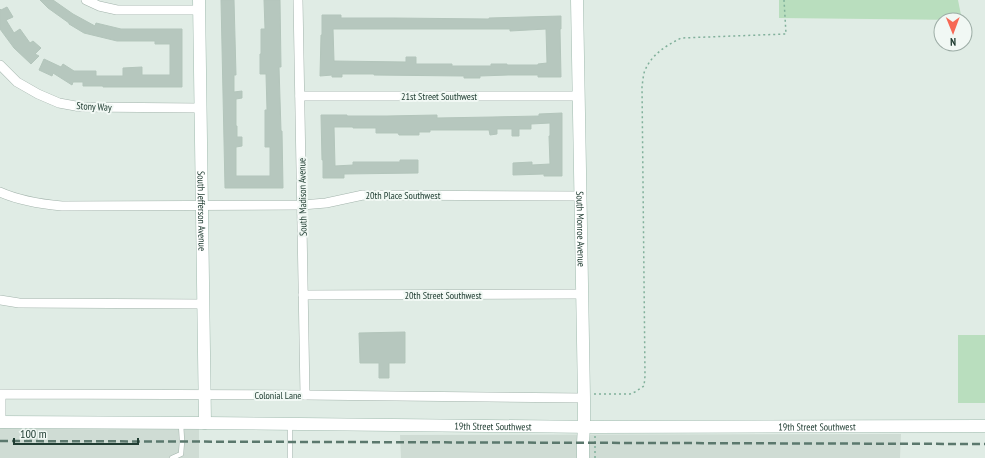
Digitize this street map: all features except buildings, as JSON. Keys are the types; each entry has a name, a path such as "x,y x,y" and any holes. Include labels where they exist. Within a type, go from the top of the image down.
{"main road":[{"name":"South Monroe Avenue","path":"577,0 583,294 589,396 584,426 583,458"},
{"name":"South Jefferson Avenue","path":"199,5 206,423"},
{"name":"19th Street Southwest","path":"0,422 584,426 985,426"}],"street":[{"path":"86,0 99,6 117,10 199,5"},
{"name":"South Madison Avenue","path":"298,0 305,395"},
{"name":"Stony Way","path":"0,65 17,82 38,94 59,103 81,107 200,108"},
{"name":"21st Street Southwest","path":"300,96 579,96"},
{"name":"20th Place Southwest","path":"0,192 11,197 35,203 62,206 302,205 326,203 363,195 581,196"},
{"name":"20th Street Southwest","path":"303,295 583,294"},
{"path":"0,300 19,303 204,304"},
{"name":"Colonial Lane","path":"0,422 1,394 589,396"}],"lane":[{"path":"172,458 181,454 181,423"},
{"path":"290,424 290,458"}],"path":[{"path":"589,396 630,394 644,386 642,86 644,71 653,56 666,46 681,38 786,34 784,0"}],"shaded area":[{"path":"0,427 199,428 199,458 0,458"},
{"path":"901,434 900,458 401,458 400,435"}],"green space":[{"path":"779,0 958,0 960,12 933,12 933,20 779,18"},
{"path":"958,335 985,335 985,403 958,403"}],"railway":[{"path":"0,441 985,444"}]}
